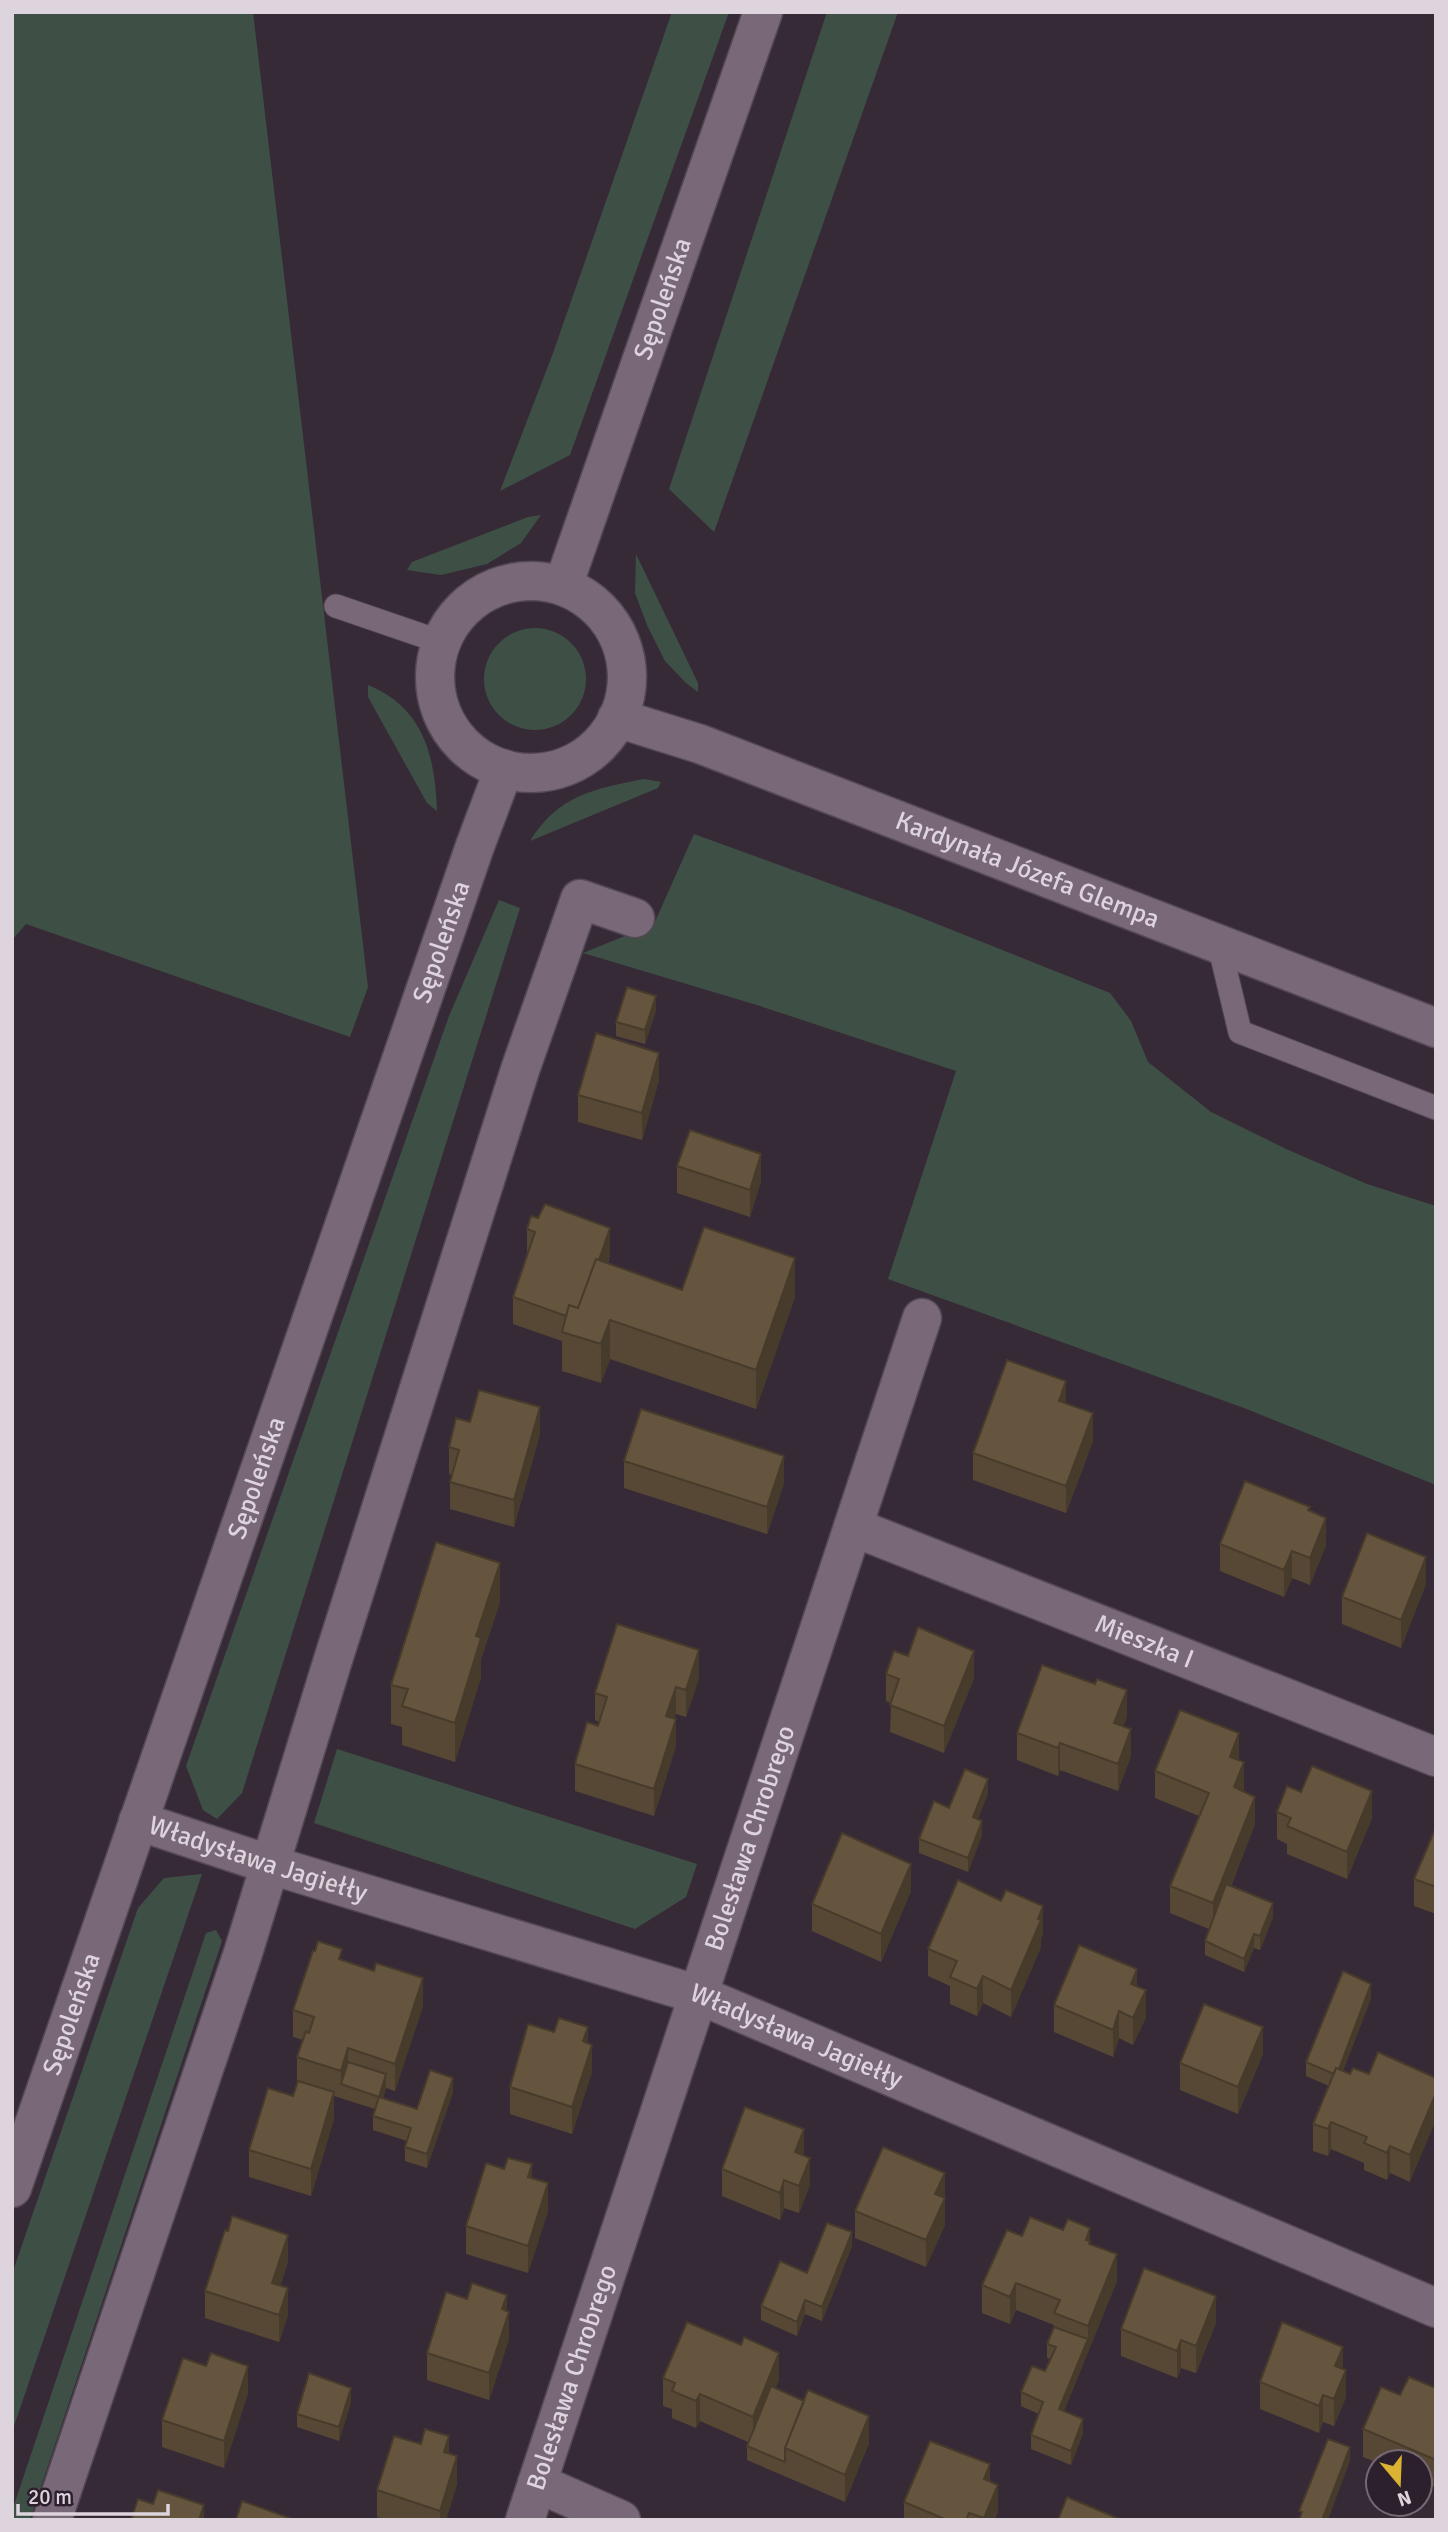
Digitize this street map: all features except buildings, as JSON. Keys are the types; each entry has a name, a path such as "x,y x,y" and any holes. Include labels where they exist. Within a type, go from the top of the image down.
{"street":[{"name":"Sępoleńska","path":"563,586 763,12"},
{"path":"522,582 563,586 591,602 603,613 620,641 625,656 627,688 617,719 600,743 577,762 541,772 504,769 480,758 470,750 460,741 445,719 437,694 435,668 441,642 458,616 481,595 501,586 522,582"},
{"name":"Kardynała Józefa Glempa","path":"617,719 700,744 1436,1028"},
{"name":"Sępoleńska","path":"12,2188 488,807 504,769"},
{"path":"52,2520 271,1865 336,1650 520,1070 580,899 635,918"},
{"name":"Bolesława Chrobrego","path":"526,2520 922,1318"},
{"name":"Mieszka I","path":"853,1527 1436,1757"},
{"name":"Władysława Jagiełły","path":"138,1821 271,1865 699,1995 1436,2308"},
{"path":"537,2483 621,2520"}],"lane":[{"path":"336,606 441,642"},
{"path":"1219,944 1240,1032 1436,1108"}],"green space":[{"path":"12,12 253,12 368,987 350,1037 26,924 12,940"},
{"path":"672,12 729,12 570,455 500,491 553,353"},
{"path":"827,12 898,12 714,532 669,489"},
{"path":"541,515 521,543 487,564 441,575 407,570 412,562 528,517"},
{"path":"636,554 698,683 698,692 665,661 647,625 635,593"},
{"path":"535,628 554,632 571,643 582,660 586,679 582,698 571,715 554,726 535,730 516,726 499,715 488,698 484,679 488,660 499,643 516,632"},
{"path":"368,685 402,707 423,736 433,771 437,811 427,803 368,697"},
{"path":"644,779 661,782 658,788 530,841 553,813 579,796"},
{"path":"694,834 902,910 1110,993 1131,1021 1148,1062 1211,1112 1286,1149 1367,1184 1436,1206 1436,1485 1244,1408 888,1279 956,1071 757,1005 583,953 654,924"},
{"path":"499,900 520,908 242,1793 217,1819 203,1810 186,1766 449,1016"},
{"path":"337,1749 697,1864 686,1897 635,1929 314,1823"},
{"path":"202,1874 12,2432 12,2274 138,1908 164,1878"},
{"path":"216,1930 222,1941 30,2520 12,2520 12,2511 206,1933"}]}
